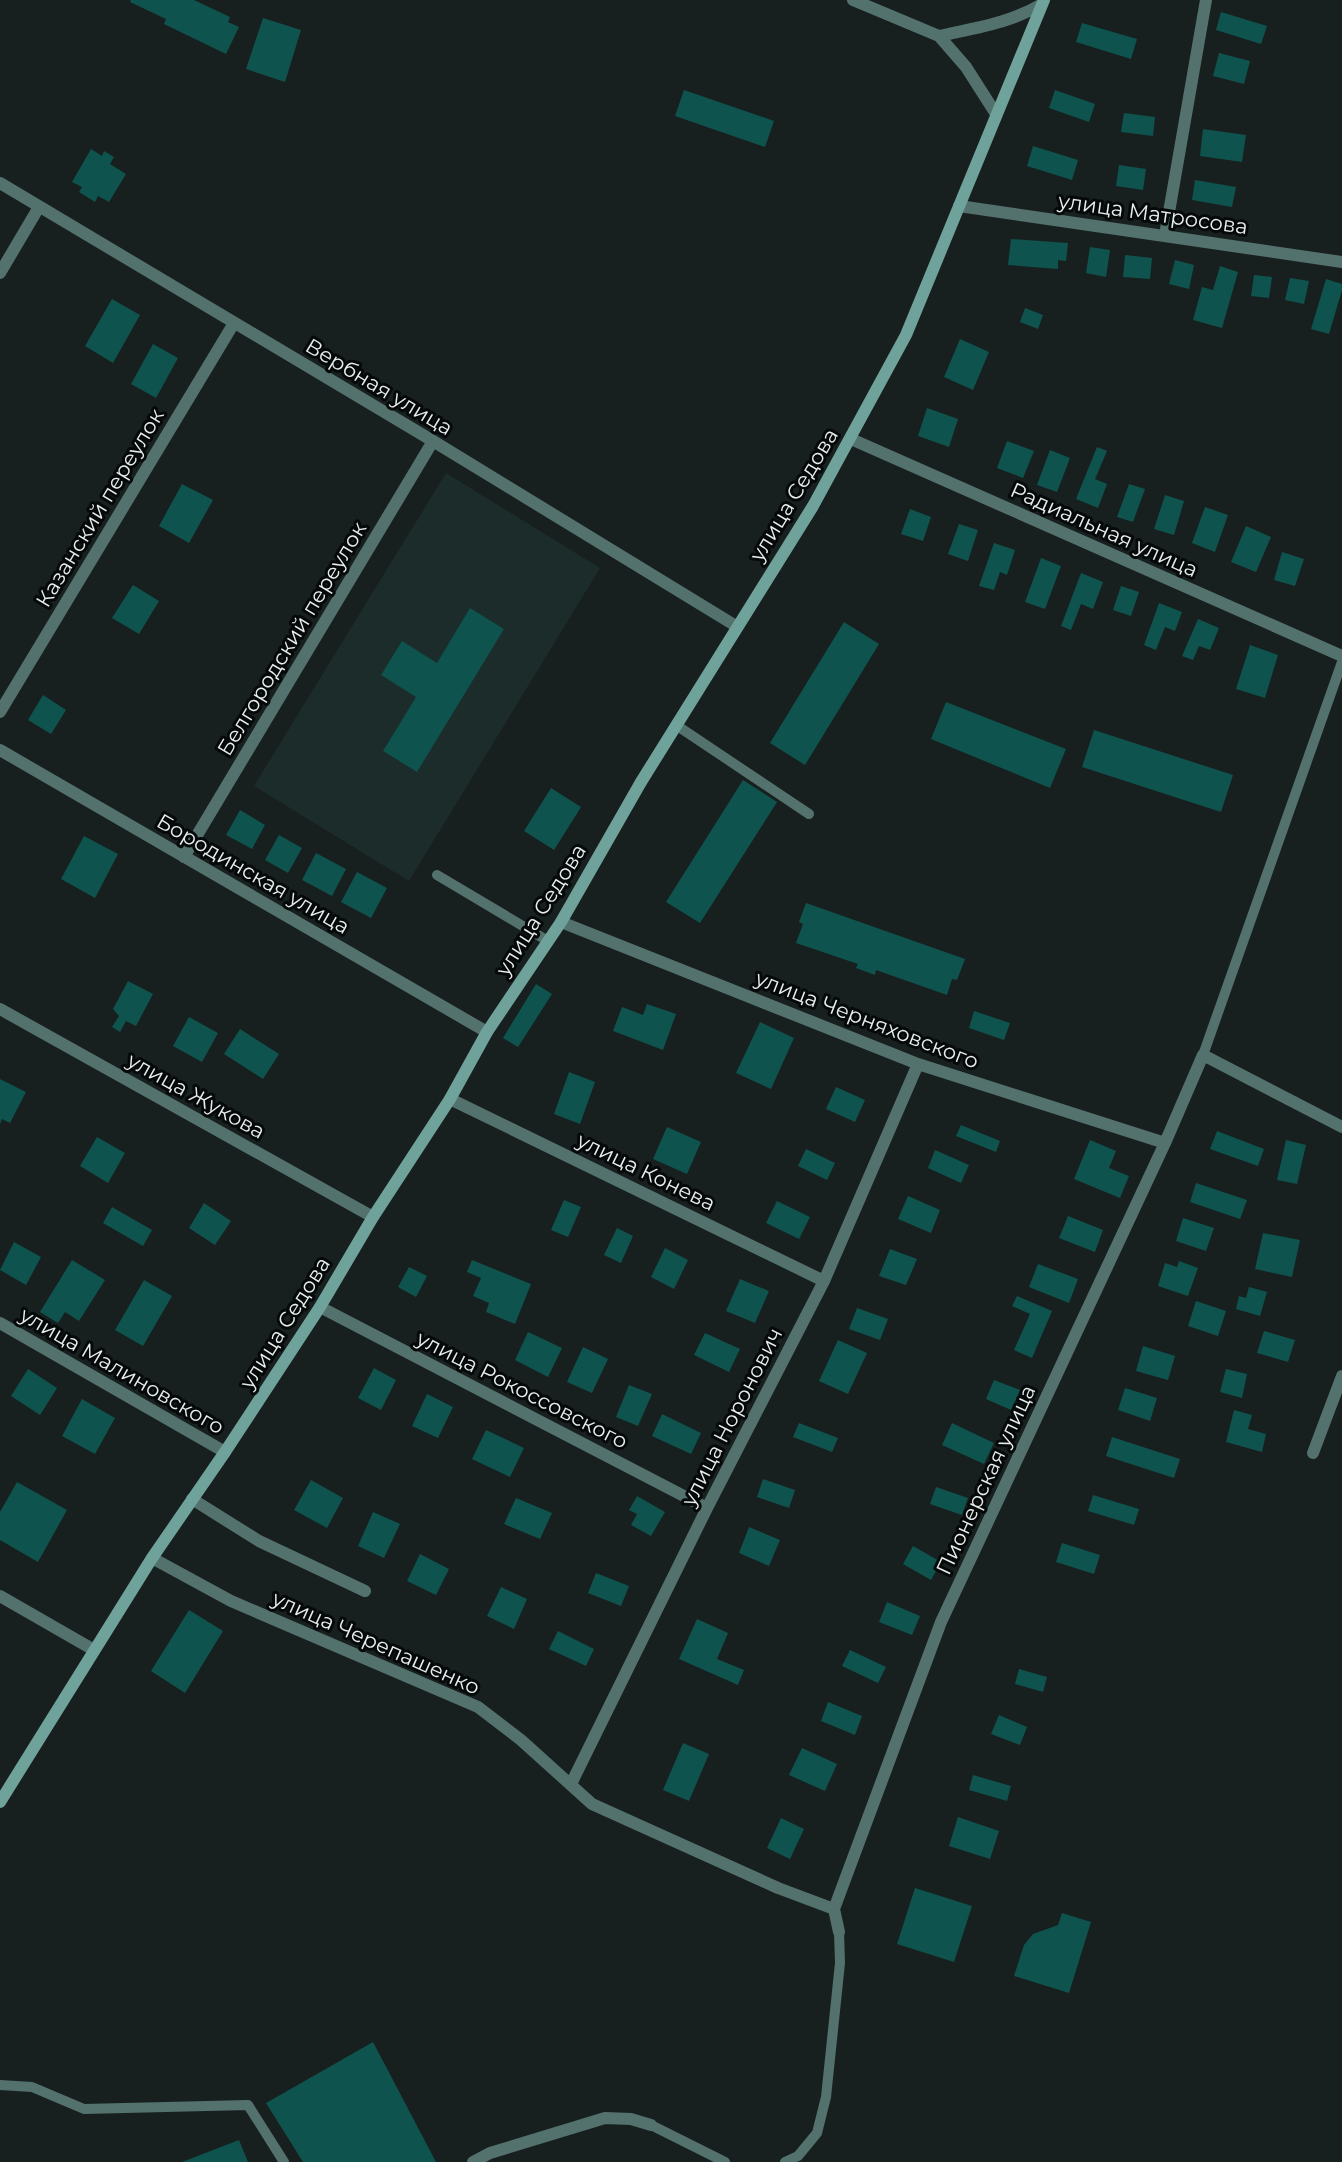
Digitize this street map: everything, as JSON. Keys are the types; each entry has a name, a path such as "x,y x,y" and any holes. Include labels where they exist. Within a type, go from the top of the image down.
{"street":[{"path":"853,0 939,36 966,67 996,114"},
{"path":"1165,235 1206,0"},
{"path":"939,36 994,24 1029,12 1043,2"},
{"name":"улица Седова","path":"0,1802 152,1558 320,1307 450,1098 487,1032 561,922 676,725 813,506 906,334 1043,2"},
{"name":"Вербная улица","path":"0,183 433,441 736,626"},
{"name":"улица Матросова","path":"959,206 1342,262"},
{"path":"0,273 39,207"},
{"name":"Казанский переулок","path":"0,712 234,323"},
{"name":"Радиальная улица","path":"851,439 1342,656"},
{"name":"Белгородский переулок","path":"184,857 433,441"},
{"name":"Бородинская улица","path":"0,750 487,1032"},
{"name":"улица Черняховского","path":"561,922 918,1064 1165,1143"},
{"name":"улица Жукова","path":"0,1009 374,1217"},
{"path":"1203,1054 1342,1127"},
{"name":"Пионерская улица","path":"834,1909 941,1622 1165,1143 1203,1054"},
{"name":"улица Норонович","path":"571,1784 707,1508 824,1281 918,1064"},
{"name":"улица Конева","path":"450,1098 824,1281"},
{"name":"улица Рокоссовского","path":"320,1307 707,1508"},
{"name":"улица Малиновского","path":"0,1323 225,1452"},
{"path":"1313,1453 1342,1376"},
{"name":"улица Черепашенко","path":"192,1499 259,1541 365,1591"},
{"name":"улица Черепашенко","path":"152,1558 231,1601 478,1707 521,1740 592,1804 778,1888 834,1909"},
{"path":"0,1596 94,1650"},
{"path":"834,1909 839,1932"},
{"path":"473,2162 490,2153 605,2118 631,2119 651,2126"}],"lane":[{"path":"1203,1054 1342,662"},
{"path":"676,725 809,814"},
{"path":"437,875 548,941"},
{"path":"785,2162 798,2156 817,2133 826,2097 840,1963 839,1932"},
{"path":"0,2085 32,2087 84,2109 248,2104 284,2162"},
{"path":"651,2126 725,2162"}],"shaded area":[{"path":"446,473 600,568 409,881 254,786"}],"building":[{"path":"131,0 194,0 230,17 228,22 239,27 226,54 164,24 166,19 130,2"},
{"path":"1221,12 1267,26 1261,44 1216,30"},
{"path":"263,18 301,30 285,82 246,69"},
{"path":"1082,23 1137,39 1131,59 1076,42"},
{"path":"1219,53 1250,61 1244,84 1213,76"},
{"path":"684,90 774,121 765,147 675,116"},
{"path":"1055,90 1095,104 1089,122 1049,108"},
{"path":"1124,113 1155,117 1153,136 1121,132"},
{"path":"1203,129 1246,135 1242,162 1200,156"},
{"path":"1033,146 1078,160 1072,180 1027,166"},
{"path":"91,149 102,156 104,151 114,157 110,164 126,174 109,202 98,196 95,202 79,192 82,187 72,182"},
{"path":"1119,165 1146,169 1143,190 1116,186"},
{"path":"1195,180 1236,187 1232,207 1192,200"},
{"path":"1011,239 1068,243 1066,261 1058,260 1058,269 1008,265"},
{"path":"1090,247 1110,250 1106,277 1086,273"},
{"path":"1125,255 1152,258 1150,279 1123,277"},
{"path":"1175,260 1194,265 1189,289 1169,284"},
{"path":"1220,266 1238,272 1222,328 1193,320 1202,287 1213,290"},
{"path":"1254,275 1272,277 1269,298 1251,296"},
{"path":"1290,278 1309,281 1304,304 1285,300"},
{"path":"1326,279 1342,284 1329,334 1311,329"},
{"path":"112,299 140,315 113,363 85,346"},
{"path":"1025,308 1043,315 1038,329 1020,322"},
{"path":"960,339 989,352 973,390 944,377"},
{"path":"153,344 178,358 156,398 131,384"},
{"path":"927,408 958,419 949,447 918,436"},
{"path":"1007,441 1034,451 1023,478 997,468"},
{"path":"1097,447 1107,451 1095,479 1107,484 1098,508 1076,499"},
{"path":"1050,450 1070,458 1057,492 1037,485"},
{"path":"182,484 213,500 189,543 159,526"},
{"path":"1129,484 1145,489 1133,522 1117,517"},
{"path":"1165,495 1184,501 1174,535 1154,529"},
{"path":"1205,507 1228,515 1215,552 1192,543"},
{"path":"910,509 931,517 923,541 901,534"},
{"path":"959,524 978,530 968,561 948,554"},
{"path":"1246,526 1271,537 1256,572 1231,562"},
{"path":"994,543 1015,550 1007,575 1000,572 994,590 979,586"},
{"path":"1282,552 1304,559 1295,586 1274,580"},
{"path":"1041,558 1061,566 1045,609 1025,602"},
{"path":"1081,573 1103,582 1093,609 1081,604 1071,630 1061,626"},
{"path":"133,585 159,601 139,634 112,618"},
{"path":"1121,586 1139,592 1131,616 1113,610"},
{"path":"1159,603 1182,612 1175,631 1165,627 1156,650 1144,645"},
{"path":"470,608 504,629 417,772 383,751 416,697 381,675 402,641 437,663"},
{"path":"1198,619 1219,628 1210,650 1199,646 1193,660 1182,656"},
{"path":"844,622 879,644 805,765 770,743"},
{"path":"1250,645 1278,655 1265,698 1236,689"},
{"path":"43,695 66,710 51,734 28,720"},
{"path":"946,702 1066,749 1050,788 931,739"},
{"path":"1094,730 1233,775 1221,812 1082,767"},
{"path":"743,780 777,802 700,923 666,902"},
{"path":"551,788 581,807 554,850 524,831"},
{"path":"240,810 265,825 252,849 226,835"},
{"path":"279,835 302,848 288,873 265,860"},
{"path":"84,836 118,854 95,898 61,879"},
{"path":"316,853 346,869 332,896 302,880"},
{"path":"357,872 387,888 371,918 341,902"},
{"path":"806,903 965,959 957,980 952,979 947,995 876,970 875,975 856,968 858,964 796,943 803,924 799,922"},
{"path":"128,981 153,994 136,1026 126,1021 120,1032 112,1027 119,1016 113,1009"},
{"path":"536,984 552,994 518,1047 503,1038"},
{"path":"647,1004 676,1014 663,1050 613,1031 622,1007 643,1015"},
{"path":"974,1011 1010,1023 1004,1040 969,1028"},
{"path":"189,1017 218,1033 202,1062 173,1046"},
{"path":"760,1022 794,1038 771,1089 736,1073"},
{"path":"240,1029 279,1054 263,1079 224,1054"},
{"path":"569,1072 595,1082 580,1124 554,1114"},
{"path":"0,1079 26,1092 10,1123 2,1119 0,1124"},
{"path":"836,1087 865,1100 855,1122 826,1109"},
{"path":"961,1125 1000,1141 996,1152 956,1136"},
{"path":"667,1127 701,1142 687,1174 653,1159"},
{"path":"1217,1131 1264,1149 1258,1166 1210,1149"},
{"path":"97,1137 125,1153 108,1183 80,1166"},
{"path":"1090,1140 1116,1151 1109,1168 1129,1176 1120,1198 1074,1179"},
{"path":"1286,1140 1306,1145 1297,1184 1277,1180"},
{"path":"806,1149 835,1163 827,1180 798,1166"},
{"path":"935,1150 969,1165 961,1183 928,1168"},
{"path":"1196,1183 1247,1200 1240,1219 1190,1202"},
{"path":"908,1196 940,1210 931,1233 898,1219"},
{"path":"564,1200 581,1207 568,1237 551,1230"},
{"path":"777,1201 810,1217 799,1239 766,1223"},
{"path":"204,1203 231,1221 215,1245 189,1228"},
{"path":"112,1207 152,1230 143,1246 103,1223"},
{"path":"1068,1216 1103,1230 1095,1252 1059,1238"},
{"path":"1183,1218 1214,1228 1206,1251 1176,1241"},
{"path":"617,1228 633,1236 621,1263 604,1255"},
{"path":"1263,1233 1300,1240 1292,1277 1255,1269"},
{"path":"14,1242 41,1257 26,1285 0,1270"},
{"path":"665,1248 688,1260 674,1289 651,1277"},
{"path":"890,1249 917,1259 906,1285 879,1276"},
{"path":"72,1260 105,1280 79,1321 65,1312 58,1323 40,1312"},
{"path":"472,1260 531,1284 515,1324 486,1312 489,1303 473,1296 481,1278 467,1272"},
{"path":"1179,1261 1198,1268 1188,1296 1158,1286 1165,1263 1177,1267"},
{"path":"1038,1264 1078,1279 1069,1303 1029,1287"},
{"path":"409,1267 427,1276 416,1297 398,1287"},
{"path":"740,1279 769,1291 755,1323 726,1311"},
{"path":"144,1280 172,1296 143,1346 115,1330"},
{"path":"1249,1287 1267,1292 1260,1316 1236,1309 1239,1296 1246,1298"},
{"path":"1017,1296 1052,1311 1032,1358 1014,1350 1030,1314 1012,1306"},
{"path":"1196,1301 1226,1311 1218,1336 1188,1326"},
{"path":"857,1308 888,1319 880,1340 849,1329"},
{"path":"1264,1331 1295,1340 1288,1362 1257,1353"},
{"path":"528,1332 562,1348 548,1377 515,1360"},
{"path":"705,1333 740,1349 729,1372 694,1355"},
{"path":"838,1340 867,1353 848,1394 819,1381"},
{"path":"1143,1346 1175,1356 1168,1380 1136,1371"},
{"path":"583,1347 608,1359 592,1393 567,1382"},
{"path":"374,1368 396,1380 381,1410 358,1398"},
{"path":"28,1369 57,1388 40,1415 11,1396"},
{"path":"1226,1369 1247,1374 1242,1398 1220,1392"},
{"path":"994,1380 1020,1390 1011,1410 986,1399"},
{"path":"629,1385 652,1394 638,1426 616,1417"},
{"path":"1125,1388 1157,1398 1150,1421 1118,1410"},
{"path":"427,1394 453,1407 438,1438 412,1426"},
{"path":"82,1399 115,1418 95,1454 62,1436"},
{"path":"1234,1410 1252,1415 1248,1429 1266,1434 1262,1452 1226,1442"},
{"path":"662,1414 701,1433 691,1454 652,1436"},
{"path":"799,1423 838,1438 832,1452 793,1437"},
{"path":"952,1423 994,1443 984,1464 942,1445"},
{"path":"486,1430 524,1448 510,1477 472,1459"},
{"path":"1112,1437 1180,1459 1174,1478 1106,1456"},
{"path":"763,1479 795,1490 789,1508 757,1497"},
{"path":"311,1480 343,1498 327,1528 294,1510"},
{"path":"17,1482 67,1510 38,1562 0,1540 0,1512"},
{"path":"936,1487 968,1498 962,1515 930,1504"},
{"path":"1093,1495 1139,1509 1134,1525 1088,1511"},
{"path":"637,1496 665,1512 651,1536 631,1525 637,1514 629,1510"},
{"path":"516,1498 552,1513 540,1539 504,1524"},
{"path":"373,1512 400,1524 384,1558 358,1546"},
{"path":"749,1527 780,1540 769,1566 739,1553"},
{"path":"1062,1543 1100,1555 1094,1574 1056,1562"},
{"path":"913,1546 941,1562 931,1580 903,1564"},
{"path":"420,1554 449,1569 436,1595 407,1581"},
{"path":"596,1573 629,1586 621,1606 588,1593"},
{"path":"501,1587 527,1599 514,1629 487,1616"},
{"path":"887,1602 920,1616 912,1635 879,1622"},
{"path":"189,1610 223,1631 185,1693 151,1671"},
{"path":"697,1619 728,1633 717,1659 744,1670 738,1685 679,1659"},
{"path":"558,1631 594,1649 586,1666 549,1649"},
{"path":"850,1650 886,1667 878,1683 842,1666"},
{"path":"1019,1669 1047,1677 1043,1692 1015,1684"},
{"path":"828,1702 862,1716 855,1735 821,1721"},
{"path":"999,1715 1027,1727 1020,1745 991,1734"},
{"path":"683,1743 709,1754 689,1801 663,1790"},
{"path":"802,1748 837,1764 825,1791 789,1775"},
{"path":"973,1775 1011,1786 1007,1801 969,1790"},
{"path":"958,1817 999,1831 990,1859 949,1846"},
{"path":"781,1818 804,1829 790,1859 767,1848"},
{"path":"915,1888 972,1906 954,1962 897,1944"},
{"path":"1062,1913 1091,1922 1069,1993 1014,1976 1024,1945 1033,1934 1058,1925"},
{"path":"373,2042 436,2162 303,2162 266,2103"},
{"path":"239,2140 248,2162 182,2162"}]}
